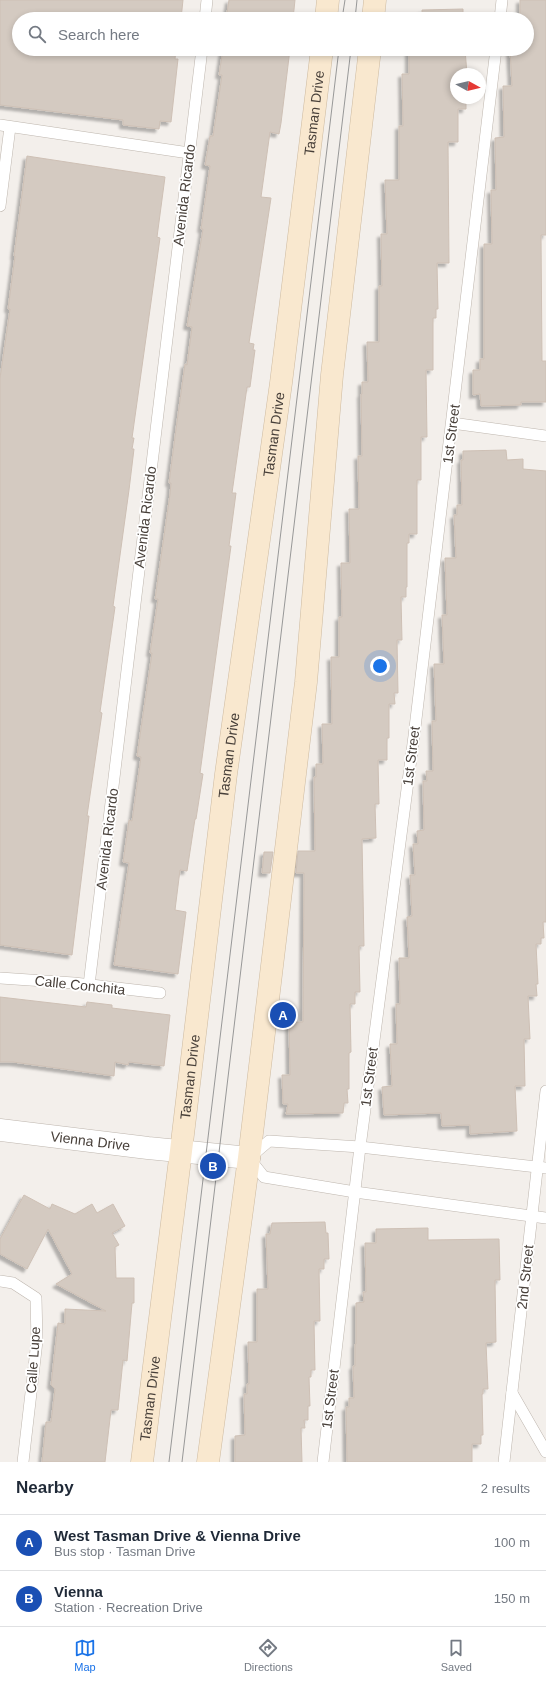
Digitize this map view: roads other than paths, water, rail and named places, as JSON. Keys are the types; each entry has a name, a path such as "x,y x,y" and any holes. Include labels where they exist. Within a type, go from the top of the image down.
{"street":[{"path":"327,12 328,0"},
{"path":"374,12 375,0"},
{"name":"Tasman Drive","path":"142,1462 182,1151 226,774 281,383 321,56"},
{"path":"208,1462 249,1158 306,682 332,374 369,56"},
{"name":"Vienna Drive","path":"0,1130 249,1158"}],"lane":[{"path":"206,12 207,0"},
{"path":"501,12 502,0"},
{"name":"Avenida Ricardo","path":"89,985 201,56"},
{"name":"1st Street","path":"322,1462 360,1147 415,728 495,56"},
{"path":"0,206 5,126 189,152"},
{"path":"452,423 546,436"},
{"name":"Calle Conchita","path":"0,978 89,985 160,993"},
{"name":"2nd Street","path":"504,1462 532,1216 542,1167 546,1092"},
{"path":"542,1167 360,1147 269,1141 249,1158 264,1177 355,1192 546,1218"},
{"name":"Calle Lupe","path":"0,1281 13,1283 36,1298 37,1341 23,1462"},
{"path":"512,1393 546,1452"}],"tram line":[{"path":"343,12 345,0"},
{"path":"356,12 357,0"},
{"path":"169,1462 338,56"},
{"path":"182,1462 350,56"}],"place":[{"name":"West Tasman Drive & Vienna Drive","path":"283,1015"},
{"name":"Vienna","path":"213,1166"}]}
